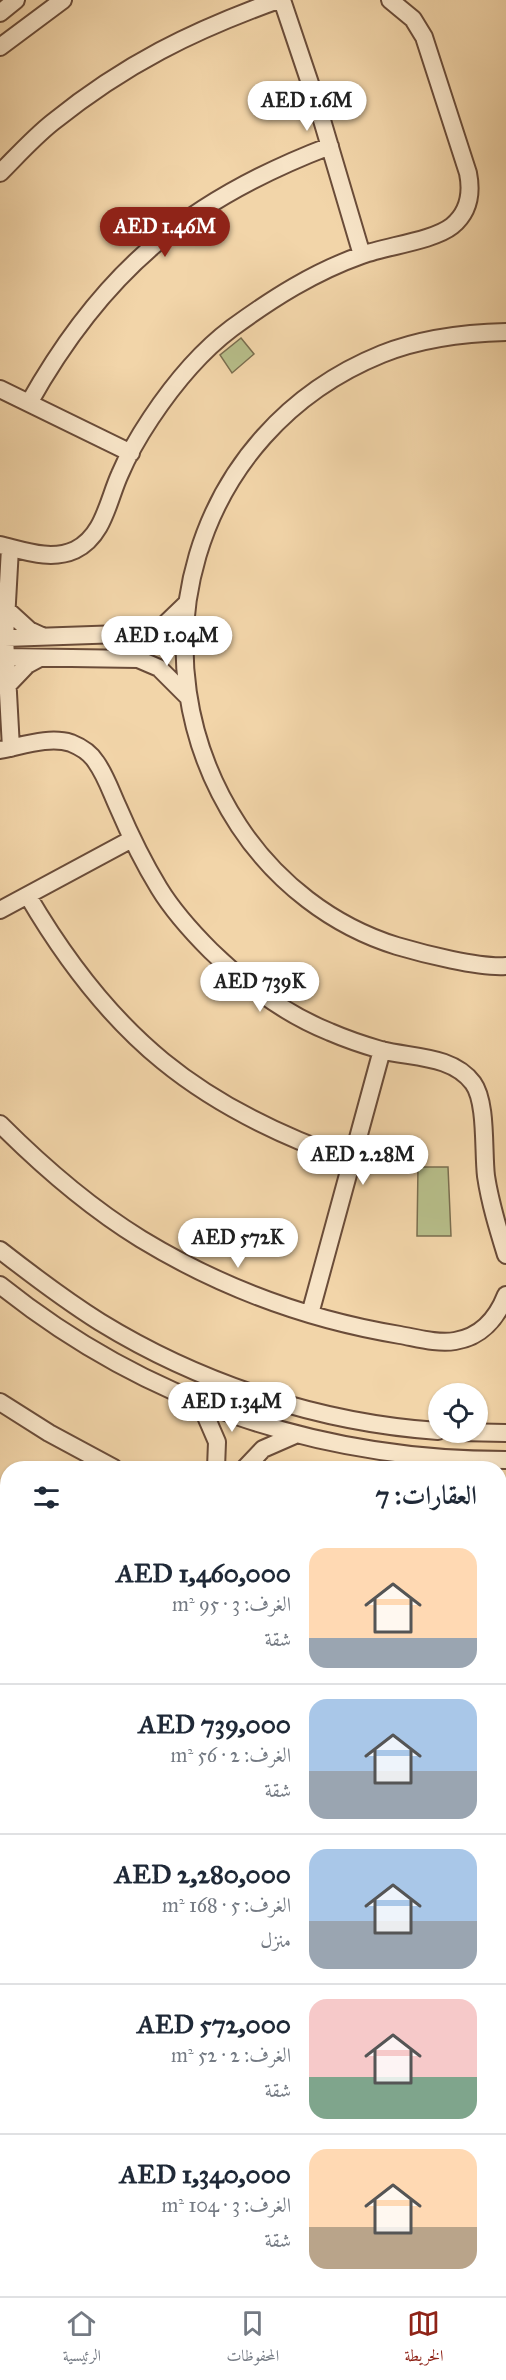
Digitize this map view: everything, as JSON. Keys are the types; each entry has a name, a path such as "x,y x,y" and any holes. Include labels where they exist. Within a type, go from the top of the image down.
{"street":[{"path":"0,47 63,0"},
{"path":"0,173 51,123 104,83 170,44 219,21 280,0 330,146 362,255"},
{"path":"390,0 413,19 424,37 465,162 471,188 462,217 451,227 437,234 362,255 314,275 269,300 228,331 173,387 150,419 130,453 102,521 96,533 87,542 64,554 51,555 5,547 5,749 56,740 71,743 85,750 99,768 132,839 159,889 187,925 235,974 279,1006 329,1032 382,1050 443,1063 461,1070 474,1084 481,1101 486,1175 494,1218 506,1255"},
{"path":"29,403 49,368 78,326 124,272 154,244 194,213 237,186 282,164 330,146"},
{"path":"504,967 422,954 375,939 330,916 290,886 252,846 223,801 201,751 188,697 183,646 187,603 204,535 219,503 242,464 271,429 304,398 342,373 383,353 427,340 472,333 506,332"},
{"path":"0,389 130,453"},
{"path":"5,638 150,633 161,628 187,603"},
{"path":"6,609 22,625 43,636"},
{"path":"70,636 70,658"},
{"path":"5,657 138,659 149,662 167,675 188,697"},
{"path":"6,687 27,665 40,658"},
{"path":"0,910 132,839"},
{"path":"28,896 56,942 87,986 123,1026 163,1062 206,1094 252,1121 301,1144 352,1161"},
{"path":"310,1314 382,1050"},
{"path":"0,1124 63,1182 140,1239 222,1282 310,1314 366,1329 454,1341 480,1332 499,1312 506,1295"},
{"path":"0,1250 48,1288 100,1322 156,1353 207,1376 314,1411 369,1423 428,1430"},
{"path":"0,1285 31,1310 85,1346 201,1405 295,1435 351,1448 407,1456 506,1460"},
{"path":"0,1402 49,1433 101,1461"},
{"path":"201,1405 217,1442 216,1461"},
{"path":"488,1433 506,1433"},
{"path":"251,1461 263,1449 295,1435"}],"green space":[{"path":"241,338 254,354 232,373 220,355"},
{"path":"418,1167 448,1167 451,1236 417,1236"}]}
